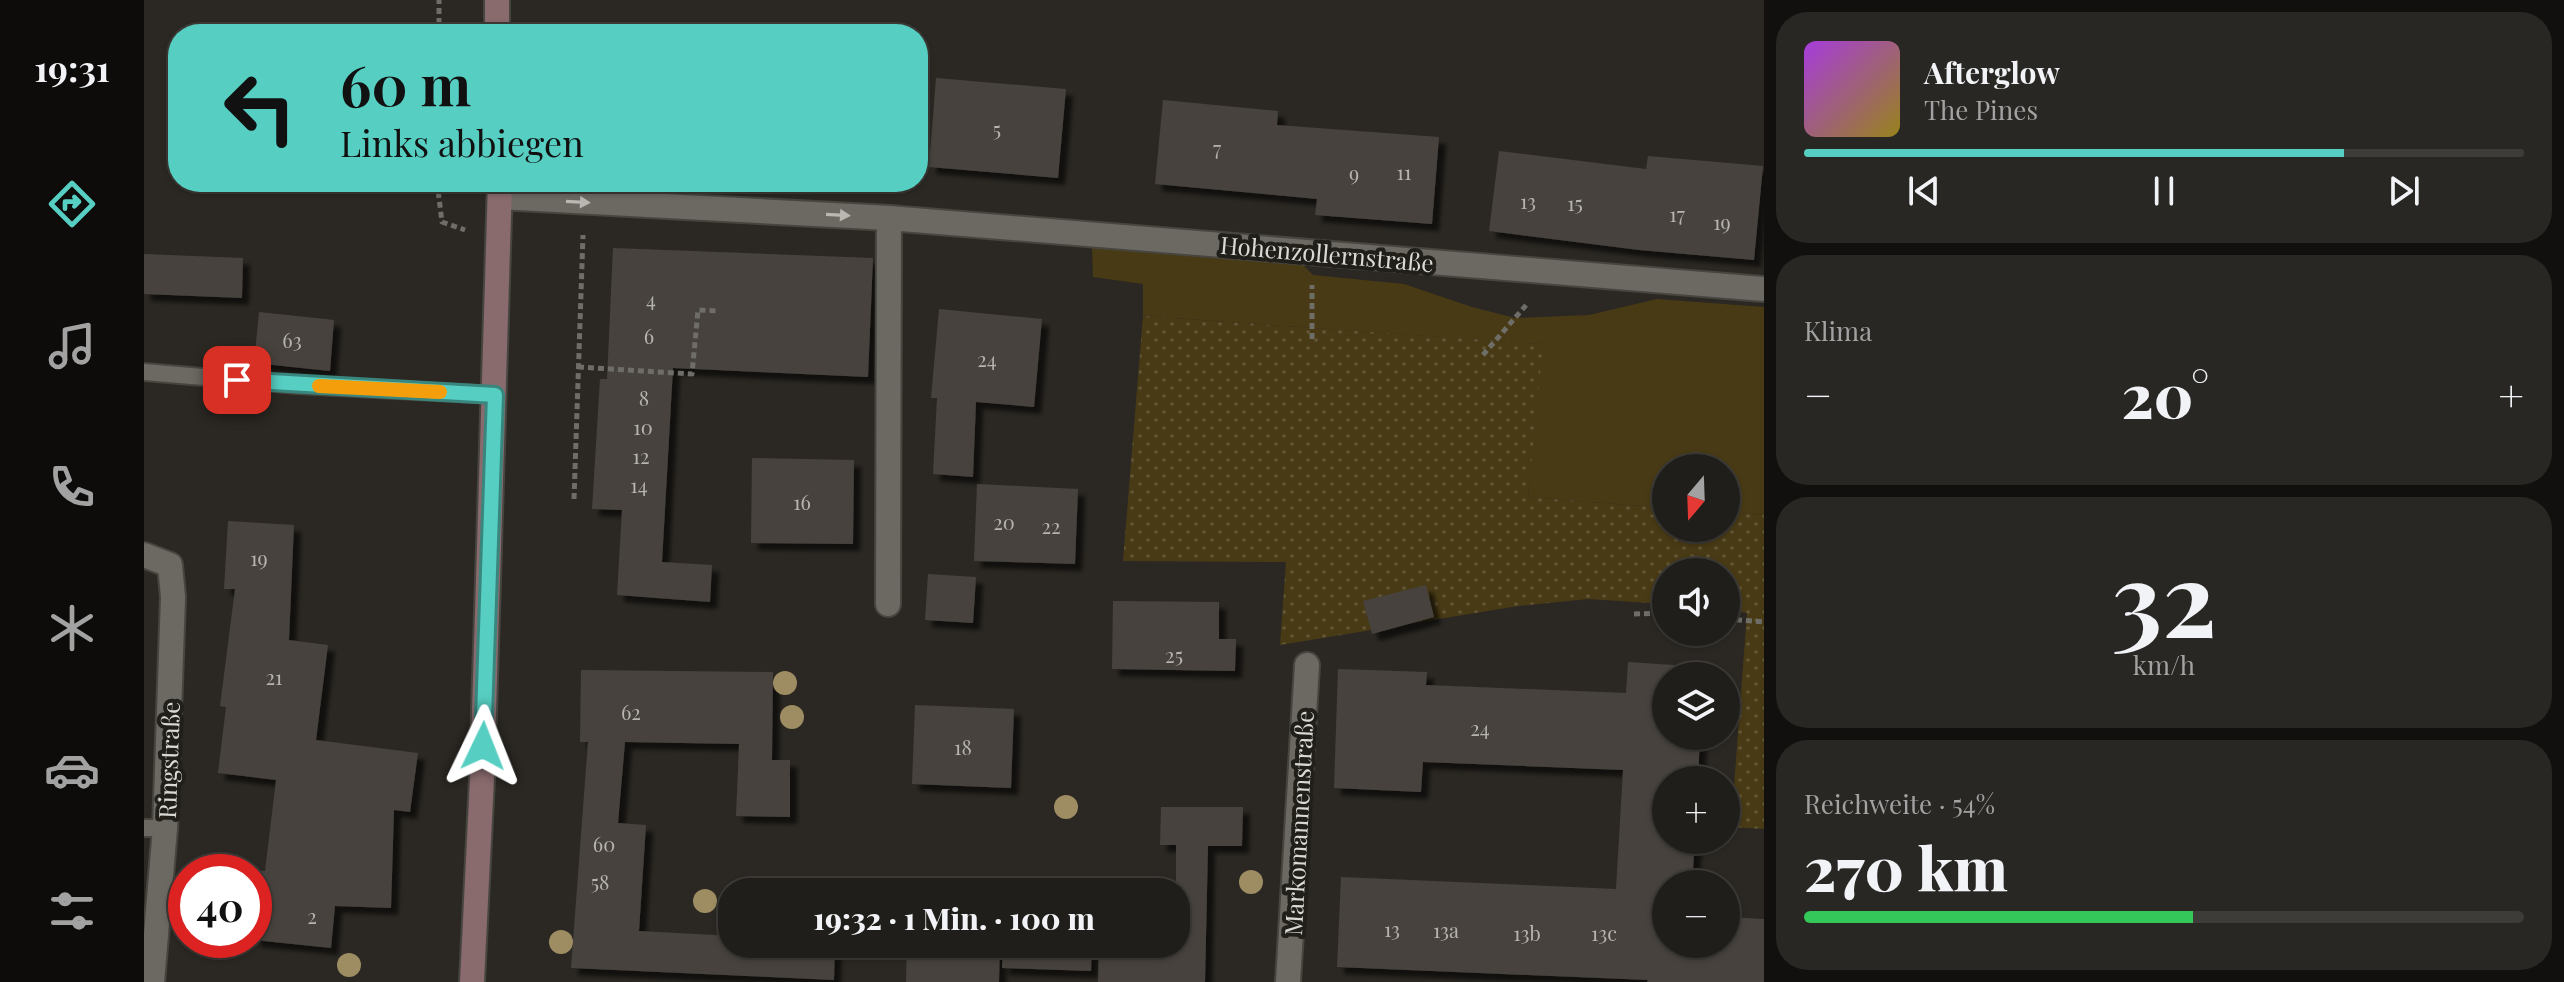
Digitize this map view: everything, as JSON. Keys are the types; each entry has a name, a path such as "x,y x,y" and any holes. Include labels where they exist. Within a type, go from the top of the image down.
{"street":[{"path":"497,0 497,24"},
{"path":"472,982 500,192"},
{"name":"Hohenzollernstraße","path":"514,192 584,202 889,218 1764,289"},
{"path":"888,604 889,218"},
{"name":"Ringstraße","path":"144,555 170,565 173,597 155,828 152,982"},
{"name":"Markomannenstraße","path":"1288,982 1307,665"}],"lane":[{"path":"144,372 298,385 495,395"}],"path":[{"path":"439,0 439,24"},
{"path":"438,192 442,222 500,244"},
{"path":"574,499 584,202"},
{"path":"1312,339 1313,252"},
{"path":"1483,355 1553,272"},
{"path":"578,367 692,374 698,310 718,311"},
{"path":"1634,614 1652,613"},
{"path":"1740,620 1764,622"}],"shaded area":[{"path":"1092,246 1300,262 1313,275 1404,284 1515,318 1589,315 1657,299 1764,307 1764,515 1740,513 1740,454 1652,454 1652,507 1528,497 1542,344 1143,316 1143,284 1093,277"},
{"path":"1143,316 1543,344 1528,497 1652,507 1652,542 1740,542 1740,513 1764,515 1764,829 1740,828 1740,766 1736,766 1737,750 1740,750 1747,613 1740,612 1740,558 1652,558 1652,603 1588,599 1518,606 1280,645 1286,562 1123,561"}],"building":[{"path":"936,78 1066,89 1058,178 929,167"},
{"path":"1163,100 1278,111 1277,125 1439,137 1432,224 1315,215 1317,199 1155,184"},
{"path":"1499,151 1646,169 1648,156 1763,166 1754,260 1639,250 1489,231"},
{"path":"613,248 873,258 868,377 673,368 662,562 712,565 710,602 617,595 622,510 592,509 600,379 607,379"},
{"path":"144,254 243,258 242,298 144,294"},
{"path":"939,309 1042,319 1034,407 976,402 973,477 933,474 937,398 931,398"},
{"path":"259,312 334,320 330,371 254,363"},
{"path":"752,458 854,460 853,544 751,543"},
{"path":"977,484 1078,489 1075,564 974,561"},
{"path":"228,521 294,525 289,640 328,645 316,740 418,753 410,812 394,810 391,908 335,906 331,948 272,942 272,854 267,854 276,780 218,773 226,707 220,706 235,589 224,589"},
{"path":"928,574 976,577 973,623 925,620"},
{"path":"1426,585 1434,617 1372,634 1363,601"},
{"path":"1113,601 1219,602 1219,639 1236,639 1235,671 1112,669"},
{"path":"1628,662 1652,664 1652,750 1699,750 1699,766 1652,766 1652,854 1694,854 1693,870 1652,870 1652,958 1740,958 1740,918 1764,919 1764,982 1647,982 1337,967 1341,877 1616,889 1623,770 1423,762 1421,792 1334,788 1338,669 1427,672 1426,685 1626,693"},
{"path":"581,670 773,672 772,760 790,760 790,817 736,816 739,744 625,742 618,823 646,825 639,931 718,935 718,958 835,958 834,980 571,968 588,742 580,742"},
{"path":"915,705 1014,709 1011,788 912,784"},
{"path":"1161,807 1243,807 1242,846 1208,846 1205,982 1098,982 1099,958 1190,958 1190,878 1176,878 1176,845 1160,845"},
{"path":"907,958 1000,958 999,982 906,982"},
{"path":"1002,958 1091,958 1091,971 1002,968"}],"slow traffic":[{"path":"319,386 440,392"}],"route":[{"path":"237,380 495,395 483,746"}]}
